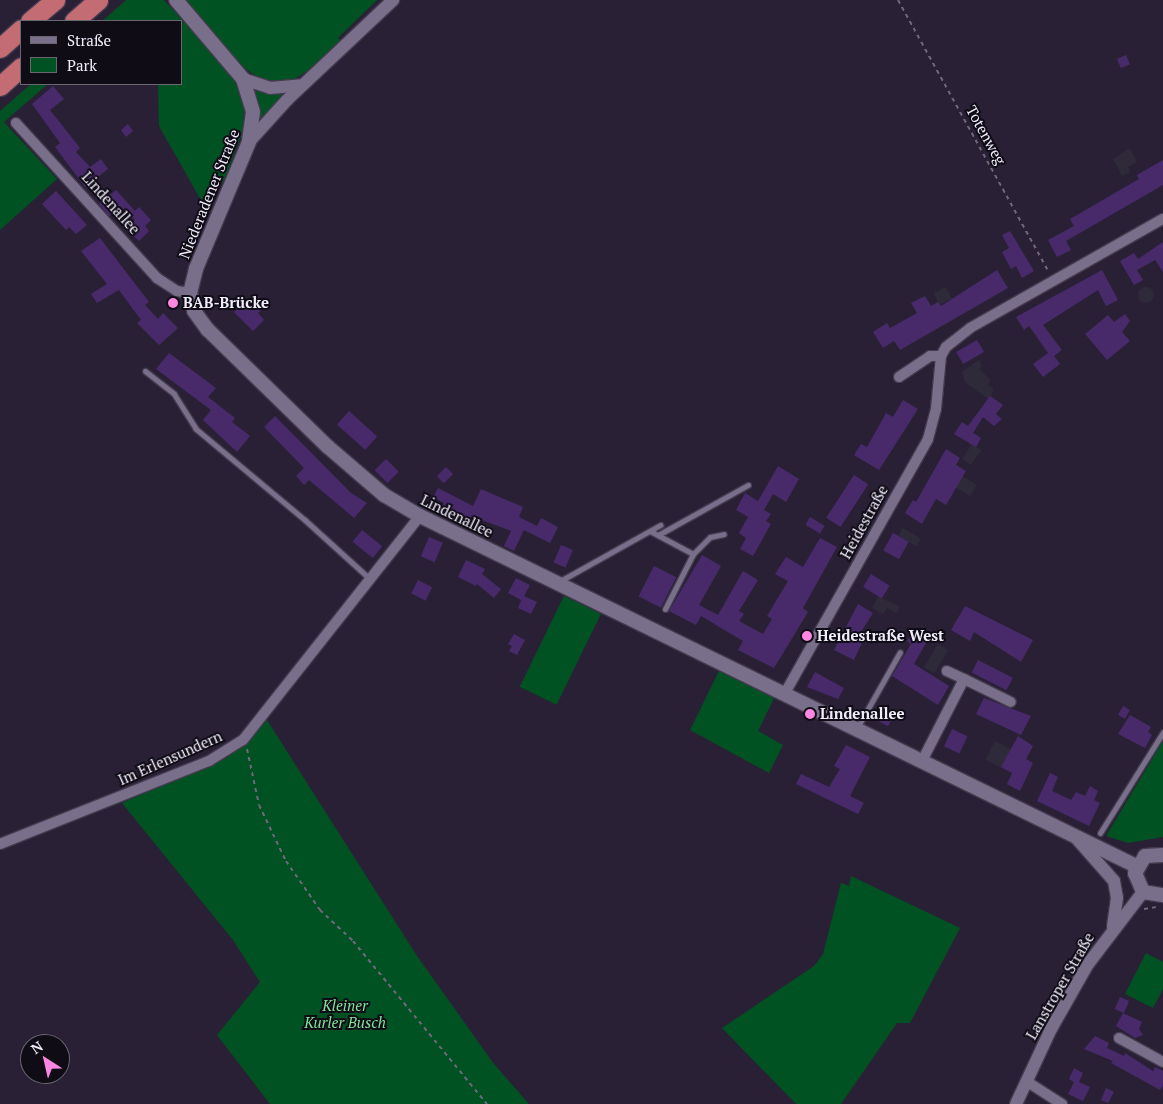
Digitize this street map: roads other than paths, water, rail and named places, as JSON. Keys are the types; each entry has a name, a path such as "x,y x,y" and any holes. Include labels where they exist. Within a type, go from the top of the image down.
{"highway":[{"path":"31,20 55,0"},
{"path":"75,20 98,0"},
{"path":"0,48 20,30"},
{"path":"0,86 20,68"}],"main road":[{"name":"Niederadener Straße","path":"176,0 243,79 253,112 249,142 196,269 190,293"},
{"name":"Lindenallee","path":"190,293 194,311 208,330 355,471 390,499 420,516 922,760 1077,839 1136,866"},
{"path":"1163,855 1145,856 1136,866 1135,880 1143,892 1163,895"}],"street":[{"path":"249,142 302,85 393,0"},
{"path":"243,79 270,88 302,85"},
{"name":"Lindenallee","path":"16,123 157,278 177,291 190,293"},
{"path":"899,377 930,356 941,356 946,347 970,328 1163,219"},
{"name":"Heidestraße","path":"785,693 928,439 936,409 941,356"},
{"name":"Im Erlensundern","path":"0,844 209,761 243,740 420,516"},
{"path":"947,671 1011,702"},
{"path":"922,760 964,679"},
{"name":"Lindenallee","path":"1077,839 1114,881 1117,907 1113,929"},
{"name":"Lanstroper Straße","path":"1016,1104 1067,1000 1113,929 1143,892"},
{"path":"1119,1038 1163,1062"},
{"path":"1026,1081 1062,1104"}],"lane":[{"path":"145,371 174,394 196,429 305,520 370,579"},
{"path":"658,535 748,485"},
{"path":"557,583 660,525"},
{"path":"650,531 693,554"},
{"path":"665,609 693,554 710,537 724,534"},
{"path":"857,729 900,652"},
{"path":"1100,833 1163,732"}],"place":[{"name":"BAB-Brücke","path":"173,303"},
{"name":"Heidestraße West","path":"807,636"},
{"name":"Lindenallee","path":"810,714"}],"park label":[{"name":"Kleiner Kurler Busch","path":"345,1014"}]}
